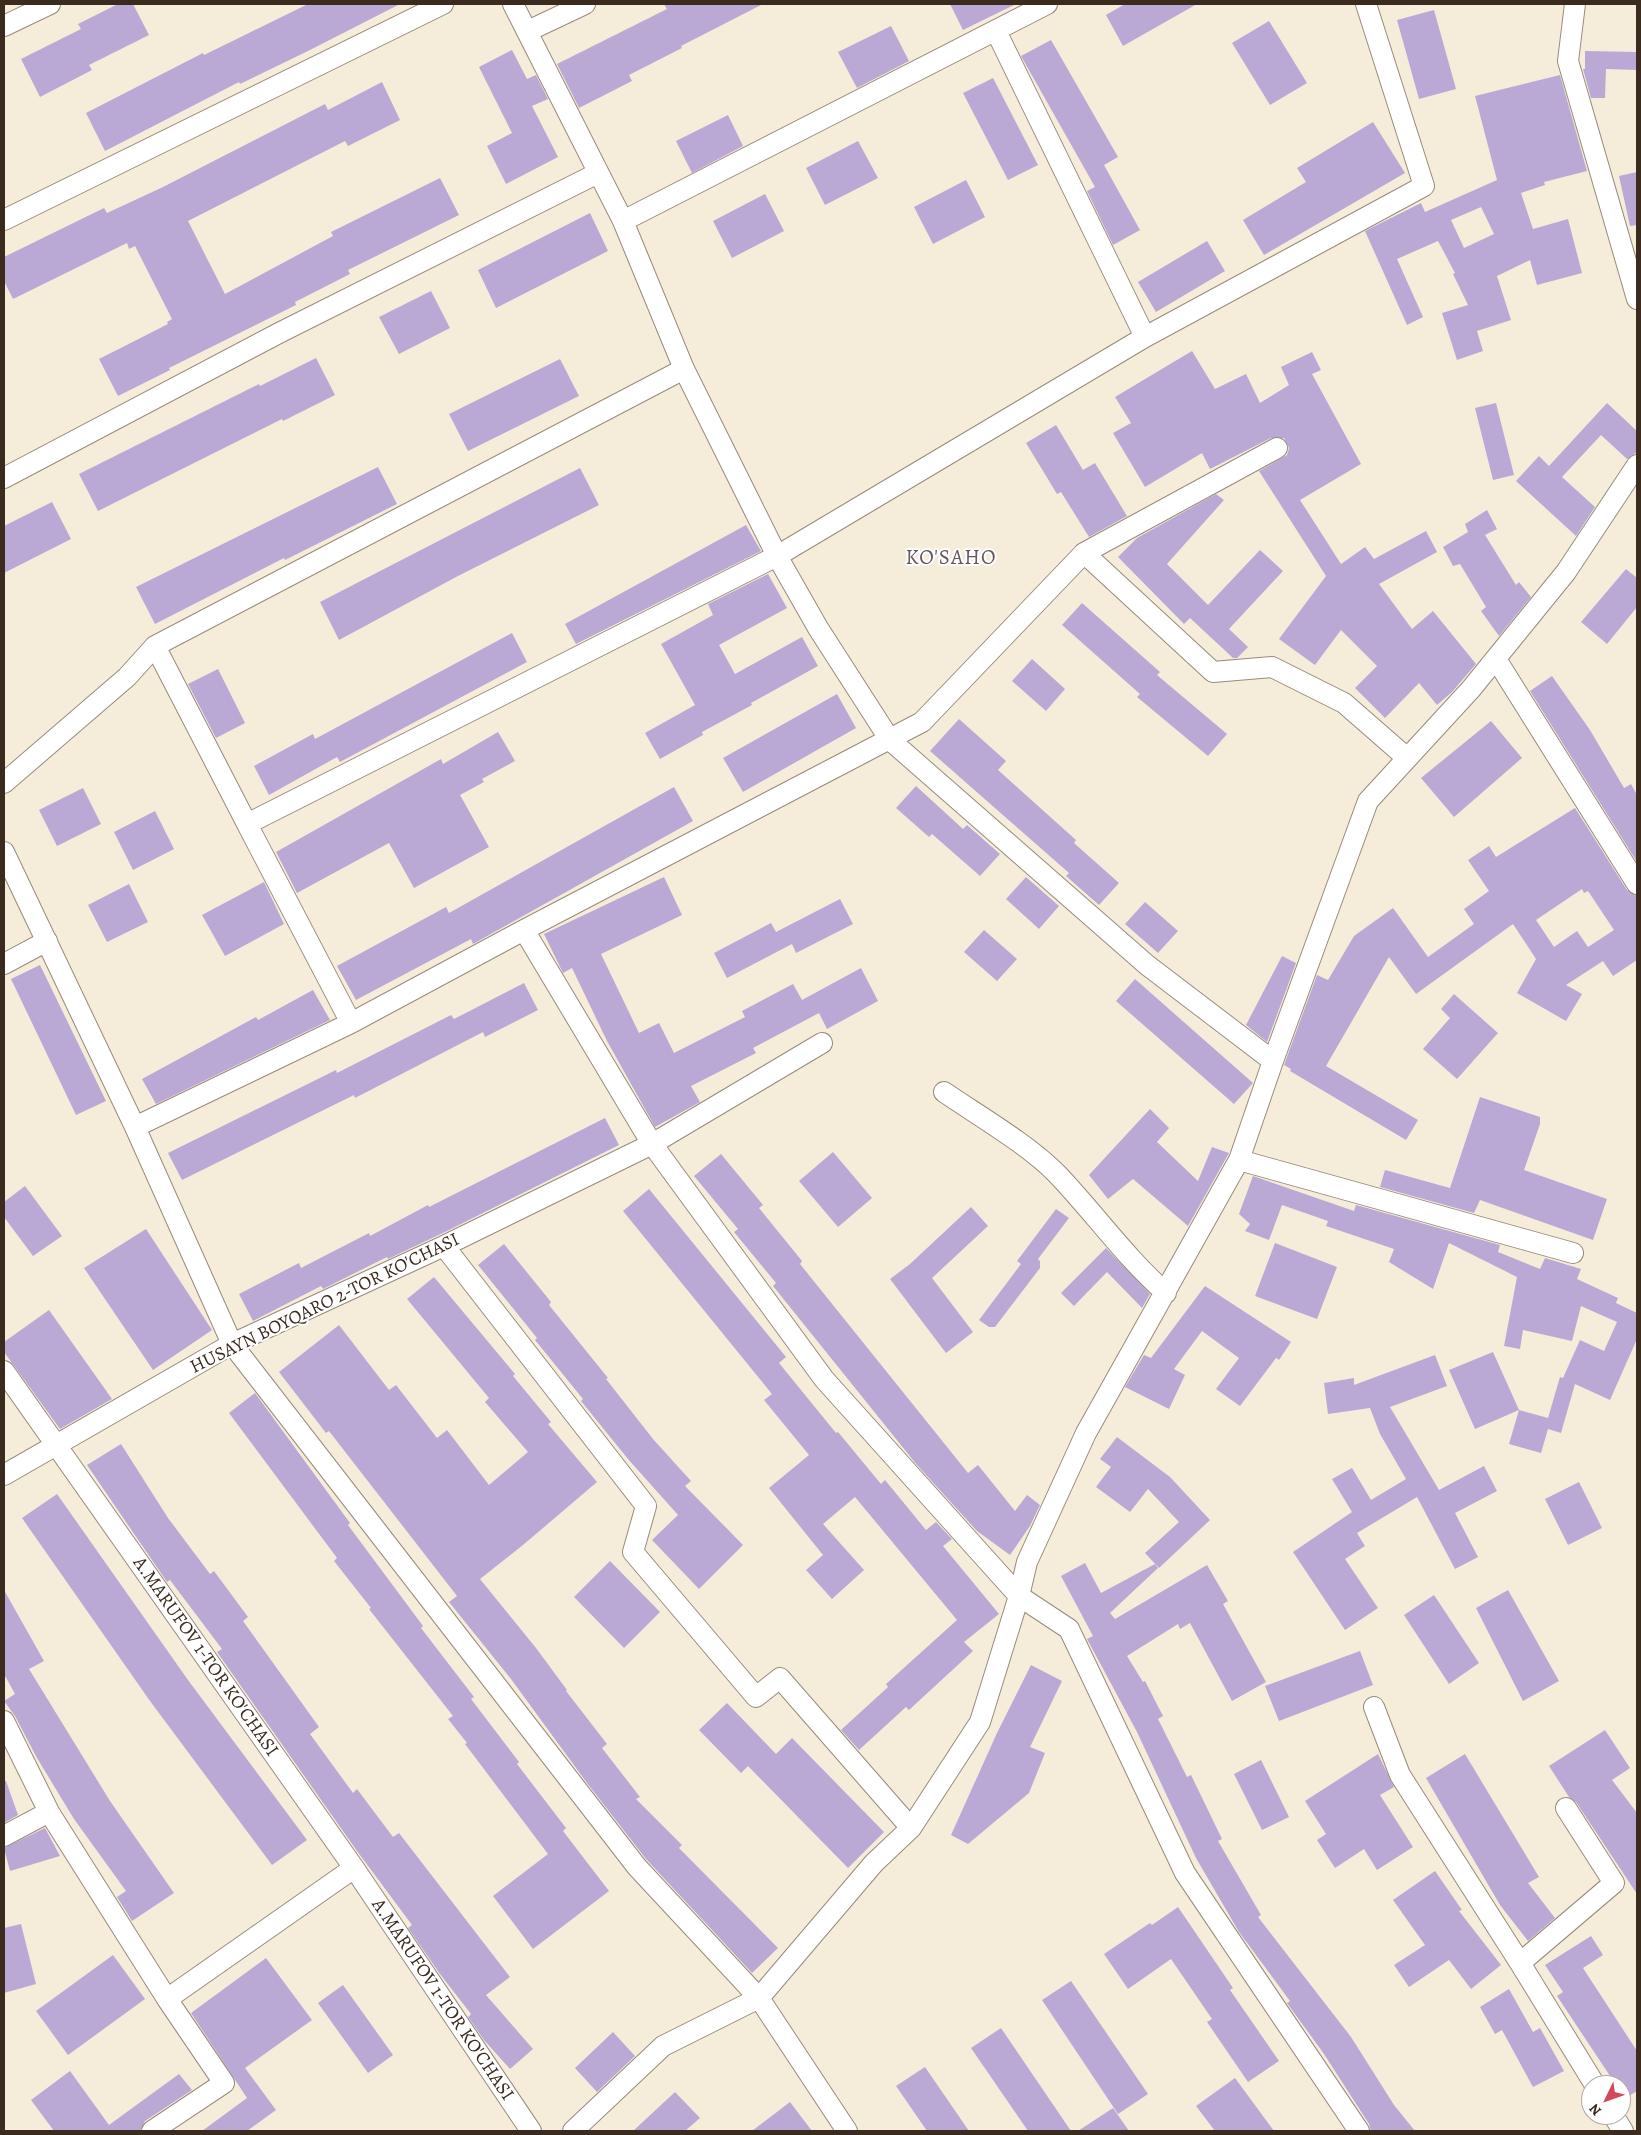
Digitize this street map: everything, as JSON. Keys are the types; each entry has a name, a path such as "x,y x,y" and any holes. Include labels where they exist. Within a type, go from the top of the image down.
{"street":[{"path":"4,26 50,4"},
{"path":"4,220 443,4"},
{"path":"513,4 623,221 684,369 777,556 818,628 890,740 1147,965 1273,1061"},
{"path":"528,31 585,4"},
{"path":"623,221 1047,4"},
{"path":"247,824 777,556 1145,337 1424,186 1366,4"},
{"path":"1575,4 1568,61 1637,299"},
{"path":"996,31 1145,337"},
{"path":"4,478 279,332 598,172"},
{"path":"4,783 127,677 155,646 684,369"},
{"path":"134,1126 351,1023 524,930 922,722 1084,553 1277,448"},
{"path":"573,2131 663,2046 759,1998 874,1863 911,1828 980,1722 1020,1596 1027,1562 1086,1433 1240,1160 1273,1061 1368,801 1496,659 1566,572 1637,465"},
{"path":"1084,553 1213,672 1272,667 1344,703 1407,758"},
{"path":"155,646 351,1023"},
{"path":"1496,659 1637,884"},
{"path":"4,852 134,1126 232,1344 637,1867 759,1998 847,2131"},
{"path":"524,930 652,1144 824,1379 1020,1596 1069,1628 1185,1874 1359,2131"},
{"path":"4,964 47,941"},
{"name":"HUSAYN BOYQARO 2-TOR KO'CHASI","path":"4,1476 232,1344 444,1246 652,1144 822,1043"},
{"path":"944,1092 1003,1132 1056,1173 1103,1224 1140,1270 1166,1293"},
{"path":"1240,1160 1573,1253"},
{"path":"444,1246 646,1506 633,1552 756,1697 780,1678 911,1828"},
{"name":"A.MARUFOV 1-TOR KO'CHASI","path":"4,1371 354,1868 531,2131"},
{"path":"1374,1707 1400,1775 1589,2075"},
{"path":"4,1721 49,1812 167,1999 224,2083 152,2131"},
{"path":"1520,1963 1614,1883 1566,1808"},
{"path":"4,1836 49,1812"},
{"path":"167,1999 354,1868"}],"building":[{"path":"118,4 133,4 149,35 89,65 92,70 40,97 21,59 81,29 78,24"},
{"path":"308,4 400,4 240,84 239,82 105,151 86,113 203,53 204,55"},
{"path":"664,4 763,4 629,75 632,81 579,108 557,64 667,9"},
{"path":"950,4 1016,4 963,30"},
{"path":"1125,4 1197,4 1123,46 1106,15"},
{"path":"1434,10 1456,89 1419,99 1397,20"},
{"path":"1269,21 1307,83 1270,105 1232,43"},
{"path":"891,26 909,61 857,88 838,52"},
{"path":"1051,40 1118,157 1104,165 1140,230 1113,245 1087,191 1095,187 1021,56"},
{"path":"512,50 527,79 536,75 548,99 532,106 558,157 506,184 487,146 512,133 479,67"},
{"path":"1585,51 1637,52 1637,70 1606,69 1605,98 1591,98 1583,69 1585,69"},
{"path":"1560,75 1587,171 1544,182 1545,185 1521,193 1533,229 1568,219 1582,273 1537,285 1530,260 1497,276 1511,320 1477,331 1483,351 1457,360 1442,313 1468,305 1453,274 1455,273 1438,241 1397,259 1423,317 1407,325 1365,231 1421,203 1425,212 1497,180 1475,96","holes":["1481,207 1494,234 1464,248 1451,220"]},
{"path":"993,78 1038,165 1008,180 963,93"},
{"path":"382,82 400,120 348,146 345,141 188,221 225,294 333,236 331,232 440,178 459,215 348,270 350,274 295,302 296,305 169,368 170,370 118,396 99,359 168,324 167,322 172,319 135,246 129,249 127,243 13,299 4,281 4,257 104,208 107,213 163,187 325,104 328,110"},
{"path":"728,115 743,146 692,173 676,141"},
{"path":"1373,122 1405,173 1264,255 1243,220 1306,182 1297,168"},
{"path":"858,141 878,178 825,205 806,168"},
{"path":"1637,172 1637,225 1630,226 1619,176"},
{"path":"966,180 985,217 933,244 914,207"},
{"path":"765,194 784,231 732,258 713,221"},
{"path":"590,213 608,251 496,308 478,270"},
{"path":"1207,241 1225,271 1156,312 1138,282"},
{"path":"431,291 450,328 399,354 379,317"},
{"path":"1192,351 1215,389 1246,374 1260,403 1289,385 1281,367 1312,352 1321,370 1312,374 1361,464 1300,500 1341,564 1365,547 1374,559 1426,531 1437,552 1379,584 1412,629 1433,611 1476,664 1452,692 1437,705 1419,683 1385,718 1355,688 1377,666 1341,630 1315,665 1279,639 1326,576 1259,471 1287,455 1289,448 1284,438 1271,438 1210,469 1202,453 1145,487 1113,433 1131,423 1115,397"},
{"path":"316,358 335,395 283,421 282,419 98,511 79,474 259,384 260,386"},
{"path":"560,359 579,396 468,451 449,414"},
{"path":"1496,403 1514,475 1493,480 1475,408"},
{"path":"1607,403 1637,431 1637,452 1627,459 1601,435 1562,477 1595,507 1576,536 1516,481 1539,456 1549,466"},
{"path":"1056,425 1083,470 1095,463 1127,516 1089,537 1061,492 1057,494 1026,443"},
{"path":"378,467 397,504 285,560 284,558 155,624 136,587"},
{"path":"580,468 599,505 458,576 339,640 320,602"},
{"path":"1216,494 1224,500 1167,564 1208,605 1260,550 1283,571 1229,629 1248,647 1237,658 1233,658 1190,618 1184,624 1118,557 1137,538"},
{"path":"52,502 71,539 4,573 4,526"},
{"path":"1487,510 1497,529 1485,535 1516,585 1519,582 1531,597 1499,636 1481,611 1486,607 1460,564 1453,566 1443,547 1468,532 1465,524"},
{"path":"746,525 761,551 576,644 565,624"},
{"path":"1626,569 1637,578 1637,607 1607,644 1581,622"},
{"path":"768,574 787,608 719,645 735,674 802,637 818,666 751,703 752,705 702,732 703,735 660,759 645,733 695,705 661,644 713,615 708,604"},
{"path":"1082,603 1160,672 1157,675 1227,734 1208,756 1137,697 1140,694 1062,625"},
{"path":"512,633 527,662 340,762 337,757 269,795 254,766 313,734 315,739"},
{"path":"1032,659 1065,689 1046,711 1012,681"},
{"path":"218,669 245,723 216,738 188,684"},
{"path":"1552,676 1590,730 1624,788 1631,784 1637,795 1637,862 1530,691"},
{"path":"837,694 856,728 743,792 723,758"},
{"path":"959,719 1006,761 998,770 1076,840 1074,843 1119,883 1099,905 1066,876 1069,873 930,751"},
{"path":"1491,721 1522,758 1454,817 1421,778"},
{"path":"498,732 515,761 482,779 484,782 460,795 489,847 414,888 389,843 297,893 276,852 441,759 443,764"},
{"path":"916,786 963,829 967,825 1000,854 980,876 932,834 929,837 896,808"},
{"path":"674,787 693,821 473,944 471,939 356,1000 337,966 446,907 449,913"},
{"path":"83,788 101,824 57,846 39,810"},
{"path":"1575,808 1627,890 1637,896 1637,960 1613,976 1603,961 1566,985 1582,994 1566,1021 1517,993 1536,959 1513,924 1416,994 1389,957 1326,1066 1418,1120 1406,1140 1290,1071 1291,1069 1284,1065 1317,975 1328,980 1354,936 1393,908 1428,957 1474,924 1464,909 1489,891 1468,860 1489,846 1496,857","holes":["1582,889 1584,893 1588,891 1614,930 1588,947 1577,931 1554,947 1536,920"]},
{"path":"155,811 174,849 133,870 114,832"},
{"path":"664,877 682,915 601,954 639,1033 659,1023 674,1053 745,1017 742,1011 793,984 802,1000 861,968 878,1001 827,1029 819,1013 753,1048 756,1053 691,1086 700,1102 655,1127 607,1041 572,968 563,973 544,934"},
{"path":"1026,877 1059,906 1039,929 1006,899"},
{"path":"264,882 284,924 225,956 202,915"},
{"path":"129,884 148,922 107,942 88,905"},
{"path":"840,899 853,924 796,953 792,944 727,978 714,953 771,923 776,932"},
{"path":"1145,902 1178,931 1158,953 1125,924"},
{"path":"984,930 1017,959 997,981 964,952"},
{"path":"1282,956 1296,963 1267,1042 1246,1025"},
{"path":"40,965 106,1101 76,1115 11,979"},
{"path":"1135,979 1253,1083 1234,1104 1116,1001"},
{"path":"524,983 538,1010 485,1037 483,1032 355,1098 354,1095 182,1180 168,1153 336,1070 337,1073 451,1015 454,1019"},
{"path":"313,990 330,1020 156,1104 142,1079 256,1017 258,1020"},
{"path":"1454,994 1498,1033 1457,1079 1423,1049 1450,1018 1441,1009"},
{"path":"1480,1097 1540,1117 1540,1124 1524,1170 1607,1199 1593,1240 1480,1200 1474,1213 1380,1187 1385,1170 1450,1188"},
{"path":"1150,1109 1169,1128 1157,1142 1198,1181 1212,1147 1229,1153 1188,1226 1133,1179 1108,1199 1089,1175"},
{"path":"605,1118 619,1145 447,1231 388,1259 387,1257 323,1289 321,1286 253,1321 239,1294 299,1263 301,1268 369,1233 370,1236 428,1205 429,1207"},
{"path":"833,1152 872,1198 838,1227 799,1181"},
{"path":"721,1154 763,1205 759,1208 802,1261 800,1264 968,1473 978,1465 1015,1511 1027,1495 1040,1505 1030,1526 1010,1555 977,1531 917,1465 773,1286 776,1283 734,1232 738,1229 694,1176"},
{"path":"1253,1176 1354,1211 1356,1205 1500,1245 1498,1252 1540,1269 1545,1258 1581,1269 1577,1279 1618,1298 1616,1303 1637,1313 1637,1339 1610,1400 1575,1384 1561,1433 1548,1429 1541,1453 1509,1444 1519,1410 1548,1418 1560,1377 1563,1378 1580,1340 1604,1351 1617,1322 1581,1306 1572,1341 1523,1330 1520,1349 1504,1346 1517,1277 1449,1243 1433,1289 1389,1262 1394,1249 1326,1226 1328,1221 1282,1205 1269,1240 1245,1231 1250,1224 1239,1214"},
{"path":"25,1186 62,1236 33,1256 4,1217 4,1202"},
{"path":"649,1189 786,1357 779,1363 836,1433 838,1432 881,1484 885,1480 926,1530 936,1522 952,1539 943,1546 999,1614 964,1642 973,1651 909,1710 906,1707 859,1750 841,1730 888,1687 886,1684 957,1620 855,1497 823,1524 864,1570 832,1599 806,1570 823,1555 769,1488 809,1455 764,1400 772,1394 623,1211"},
{"path":"971,1207 988,1226 932,1278 973,1332 946,1353 890,1279 910,1264"},
{"path":"1056,1209 1069,1218 1038,1259 1040,1261 1040,1268 995,1327 989,1327 979,1320 1021,1264 1017,1261"},
{"path":"146,1229 212,1330 153,1370 84,1268"},
{"path":"1275,1243 1337,1267 1317,1319 1255,1296"},
{"path":"504,1244 551,1302 549,1305 608,1378 606,1379 653,1439 691,1481 685,1486 743,1545 699,1589 652,1540 678,1515 628,1459 581,1401 583,1399 535,1340 537,1338 478,1265"},
{"path":"1106,1248 1150,1294 1142,1308 1107,1272 1074,1306 1061,1293"},
{"path":"434,1277 515,1374 513,1376 551,1422 548,1424 597,1482 480,1579 536,1648 607,1744 602,1748 640,1797 636,1799 682,1845 679,1848 778,1948 752,1973 646,1859 587,1783 511,1679 449,1602 457,1596 329,1431 326,1433 279,1372 339,1325 389,1390 396,1385 437,1438 447,1430 489,1485 528,1452 485,1402 489,1398 407,1299"},
{"path":"1205,1286 1291,1342 1279,1360 1276,1358 1240,1406 1216,1389 1239,1358 1202,1331 1174,1369 1185,1375 1169,1409 1125,1387 1144,1355 1151,1358"},
{"path":"49,1310 112,1399 60,1429 4,1352 4,1342"},
{"path":"1493,1352 1519,1410 1475,1429 1449,1370"},
{"path":"1435,1355 1447,1386 1390,1407 1439,1490 1484,1466 1497,1491 1455,1513 1478,1557 1455,1569 1417,1497 1357,1533 1365,1546 1345,1559 1378,1608 1345,1630 1293,1552 1352,1512 1332,1479 1352,1468 1371,1500 1406,1479 1380,1434 1370,1408 1328,1414 1324,1383 1354,1378 1354,1385"},
{"path":"255,1393 350,1523 348,1525 423,1626 421,1628 474,1697 471,1699 519,1762 517,1764 566,1828 563,1831 609,1891 533,1949 493,1896 548,1854 465,1744 467,1743 448,1719 453,1716 369,1609 371,1608 334,1561 337,1558 229,1413"},
{"path":"1117,1437 1170,1477 1210,1520 1159,1568 1145,1553 1179,1522 1148,1489 1130,1512 1096,1487 1111,1467 1100,1459"},
{"path":"121,1444 168,1518 210,1574 214,1571 248,1617 243,1621 319,1727 310,1734 353,1793 357,1789 393,1837 399,1833 510,1977 486,1995 533,2049 510,2069 484,2040 468,2017 471,2014 408,1928 412,1925 357,1851 217,1652 222,1649 170,1580 167,1582 87,1465"},
{"path":"1579,1482 1602,1528 1568,1545 1545,1499"},
{"path":"57,1494 188,1680 307,1840 272,1865 150,1701 22,1518"},
{"path":"610,1561 660,1612 624,1648 574,1597"},
{"path":"1085,1563 1101,1593 1155,1564 1158,1568 1110,1613 1115,1619 1207,1565 1228,1601 1223,1604 1266,1682 1232,1701 1190,1623 1180,1629 1178,1624 1127,1656 1143,1682 1145,1681 1163,1716 1158,1719 1187,1777 1191,1775 1222,1839 1218,1841 1261,1915 1258,1917 1351,2037 1394,2105 1415,2131 1371,2131 1369,2124 1324,2054 1287,2003 1290,2001 1239,1932 1196,1858 1137,1732 1087,1639 1093,1636 1061,1576"},
{"path":"4,1590 44,1661 29,1669 110,1801 174,1893 132,1921 117,1897 126,1891 74,1819 37,1758 15,1716 4,1701 15,1694 4,1674"},
{"path":"1508,1590 1559,1681 1523,1701 1476,1608"},
{"path":"1434,1595 1479,1663 1449,1684 1404,1615"},
{"path":"1360,1651 1373,1685 1279,1721 1265,1686"},
{"path":"1031,1665 1062,1681 1030,1747 1045,1753 1029,1793 968,1844 951,1835 997,1733"},
{"path":"727,1703 776,1754 792,1738 884,1832 848,1868 748,1766 741,1773 699,1730"},
{"path":"1605,1730 1630,1768 1612,1780 1637,1813 1637,1894 1576,1802 1569,1797 1549,1766"},
{"path":"1378,1754 1394,1787 1380,1795 1413,1847 1377,1870 1364,1849 1335,1868 1317,1840 1326,1834 1305,1801"},
{"path":"1465,1754 1539,1877 1528,1883 1555,1918 1528,1941 1500,1905 1426,1778"},
{"path":"1261,1760 1289,1817 1262,1830 1234,1774"},
{"path":"4,1781 6,1781 18,1815 4,1823"},
{"path":"45,1828 60,1856 10,1871 4,1848"},
{"path":"1435,1871 1462,1910 1459,1911 1501,1965 1471,1989 1449,1960 1409,1987 1394,1965 1425,1945 1393,1900"},
{"path":"1178,1907 1233,1988 1230,1990 1279,2061 1248,2082 1207,2022 1212,2019 1171,1959 1128,1989 1104,1954 1150,1923 1152,1925"},
{"path":"21,1924 36,1984 4,1993 4,1928"},
{"path":"1591,1936 1603,1955 1583,1968 1637,2051 1637,2091 1631,2095 1631,2075 1609,2075 1557,1996 1563,1992 1545,1965"},
{"path":"113,1955 145,1999 68,2055 36,2011"},
{"path":"266,1958 312,2020 245,2068 276,2110 247,2131 202,2131 247,2098 191,2013"},
{"path":"1071,1981 1148,2094 1118,2114 1042,2000"},
{"path":"343,1985 393,2055 368,2073 318,2003"},
{"path":"1509,1989 1533,2032 1540,2028 1564,2071 1533,2087 1502,2030 1495,2034 1480,2007"},
{"path":"1001,2028 1071,2131 1028,2131 971,2048"},
{"path":"613,2032 635,2056 597,2092 575,2068"},
{"path":"925,2067 969,2131 927,2131 896,2086"},
{"path":"70,2071 109,2125 179,2074 192,2090 145,2121 140,2131 54,2131 31,2100"},
{"path":"1235,2078 1274,2131 1215,2131 1196,2106"},
{"path":"675,2092 700,2118 685,2131 633,2131"},
{"path":"790,2102 812,2131 752,2131"},
{"path":"1113,2108 1129,2131 1078,2131"}],"district":[{"name":"KO'SAHO","path":"951,559"}]}
